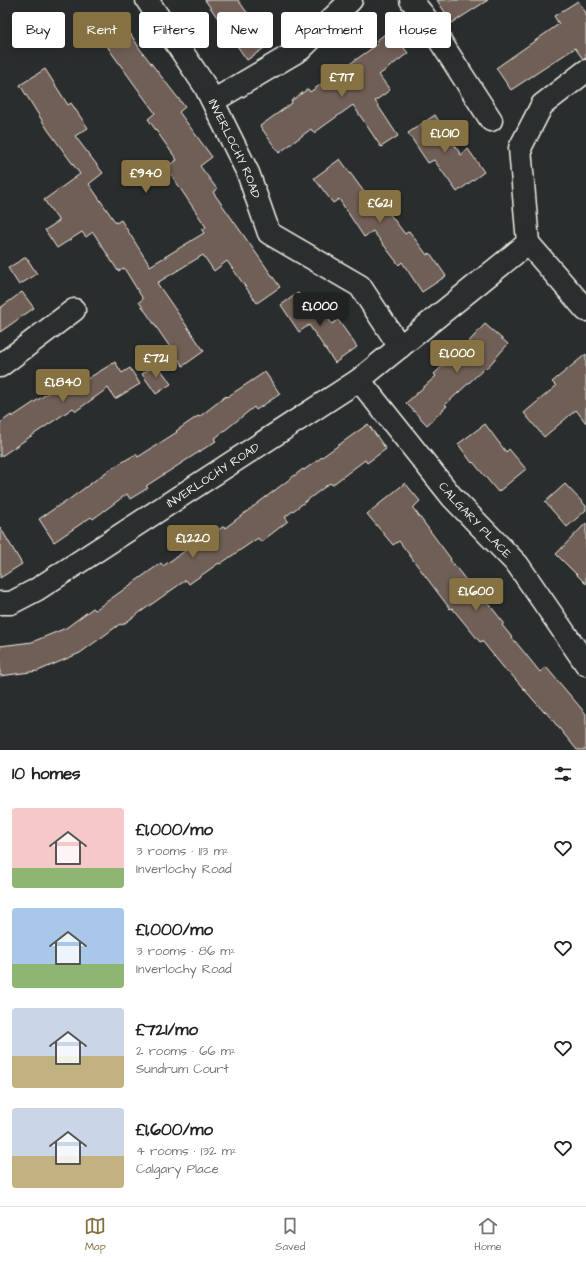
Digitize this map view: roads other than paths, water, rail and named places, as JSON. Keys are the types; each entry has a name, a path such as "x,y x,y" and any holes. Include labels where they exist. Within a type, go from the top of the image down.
{"street":[{"name":"INVERLOCHY ROAD","path":"147,0 205,86 213,101 248,174 269,233 360,286 400,347"},
{"path":"213,101 301,49 351,0"},
{"path":"411,0 424,16 492,120"},
{"path":"586,71 542,105 520,148 528,243 586,310"},
{"name":"INVERLOCHY ROAD","path":"0,603 11,603 36,590 359,380 528,243"},
{"path":"0,366 74,310"},
{"name":"CALGARY PLACE","path":"359,380 452,497 518,565 586,664"}]}
